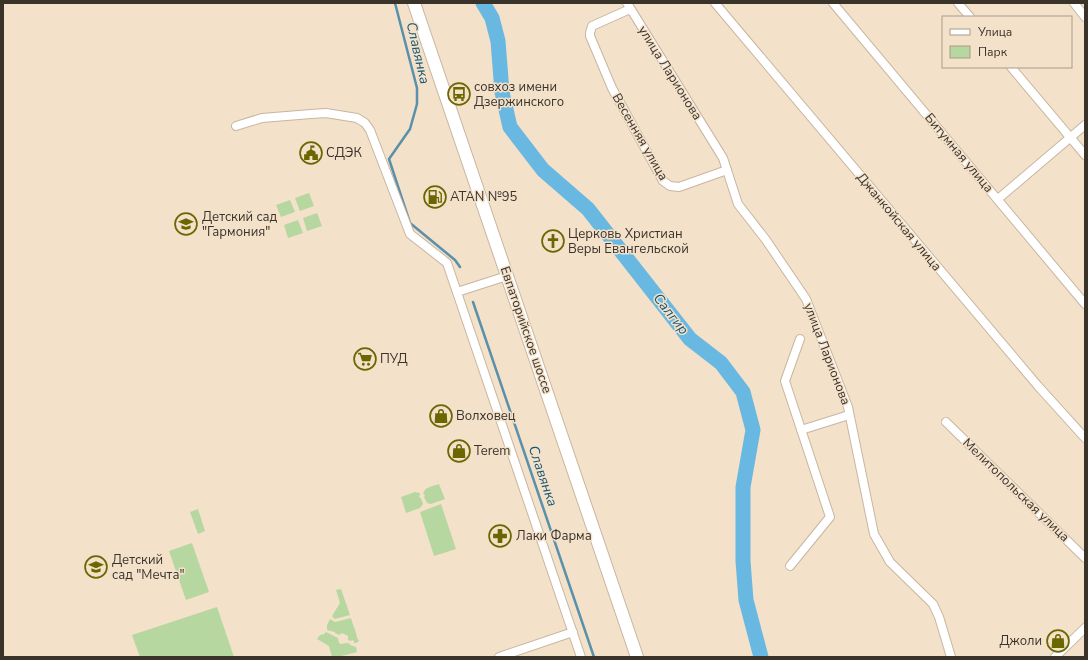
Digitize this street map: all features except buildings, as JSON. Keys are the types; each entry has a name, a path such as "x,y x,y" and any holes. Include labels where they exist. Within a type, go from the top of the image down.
{"main road":[{"name":"Евпаторийское шоссе","path":"414,3 636,657"}],"street":[{"name":"Джанкойская улица","path":"715,3 1032,380 1085,438"},
{"name":"Битумная улица","path":"833,3 1085,304"},
{"path":"958,3 969,16"},
{"path":"1074,3 1085,17"},
{"name":"Весенняя улица","path":"628,6 592,26 590,36 612,88 663,181 670,186 680,187 727,170"},
{"name":"улица Ларионова","path":"628,6 723,158 738,204 766,240 806,299 848,406 874,534 890,562 933,604 939,617 951,657"},
{"path":"1012,68 1085,156"},
{"path":"236,126 262,118 326,113 357,118 370,130 410,234 447,263 581,657"},
{"path":"998,199 1085,125"},
{"path":"457,292 507,276"},
{"path":"790,566 830,517 785,381 800,340"},
{"path":"801,430 849,415"},
{"name":"Мелитопольская улица","path":"946,422 1085,558"},
{"path":"1055,657 1085,628"},
{"path":"499,657 573,632"}],"green space":[{"path":"309,193 314,206 300,211 295,198"},
{"path":"290,200 295,212 281,217 276,205"},
{"path":"317,213 322,226 307,231 303,218"},
{"path":"298,220 303,233 288,238 284,225"},
{"path":"439,484 445,499 431,504 427,503 423,494 425,490"},
{"path":"415,492 420,493 419,496 423,504 420,508 406,513 401,497"},
{"path":"441,504 456,549 434,556 420,512"},
{"path":"198,509 205,531 198,534 190,512"},
{"path":"192,543 209,592 186,600 169,551"},
{"path":"341,589 350,615 335,619 332,616 340,603 336,590"},
{"path":"217,607 234,657 140,657 132,635"},
{"path":"351,618 359,641 356,643 352,640 348,640 348,636 342,633 339,635 335,632 327,630 327,625 330,619 335,622"},
{"path":"326,632 338,638 339,643 341,644 347,643 356,647 357,652 332,657 329,646 317,639 320,635"}],"waterway":[{"name":"Славянка","path":"395,3 417,88 417,104 410,129 389,159 410,223 455,260 460,267"},
{"name":"Салгир","path":"483,3 492,18 498,41 502,92 510,127 543,170 588,209 690,339 721,363 743,392 753,430 743,487 743,561 746,600 761,657"},
{"name":"Славянка","path":"473,302 594,657"}],"place":[{"name":"совхоз имени Дзержинского","path":"459,94"},
{"name":"СДЭК","path":"311,153"},
{"name":"ATAN №95","path":"435,197"},
{"name":"Детский сад \"Гармония\"","path":"186,224"},
{"name":"Церковь Христиан Веры Евангельской","path":"553,241"},
{"name":"ПУД","path":"365,359"},
{"name":"Волховец","path":"441,416"},
{"name":"Terem","path":"459,451"},
{"name":"Лаки Фарма","path":"500,536"},
{"name":"Детский сад \"Мечта\"","path":"96,567"},
{"name":"Джоли","path":"1058,641"}]}
